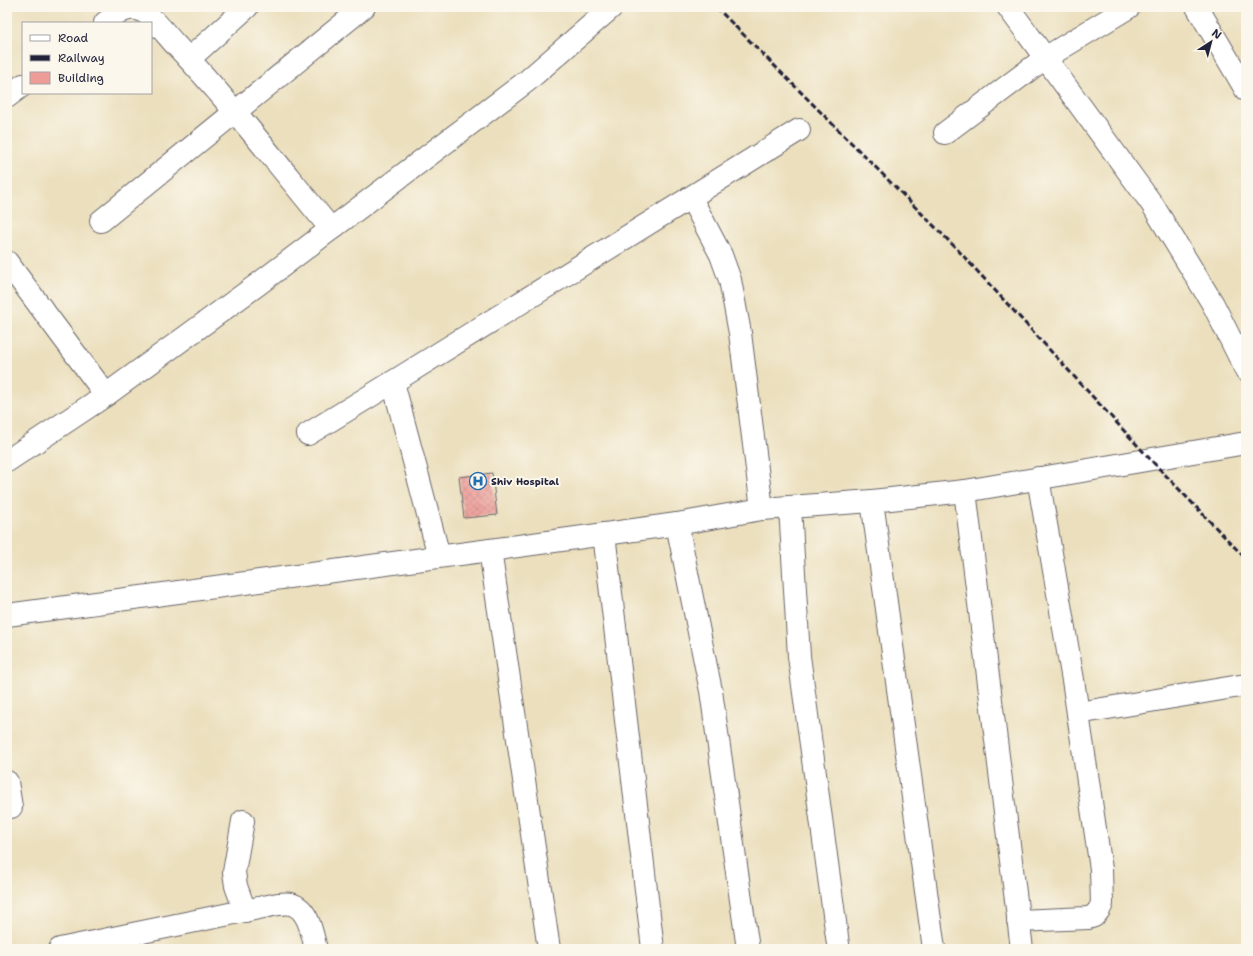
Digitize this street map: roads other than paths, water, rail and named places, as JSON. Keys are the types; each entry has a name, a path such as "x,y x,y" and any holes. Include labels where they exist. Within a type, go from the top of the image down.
{"street":[{"path":"189,59 246,7"},
{"path":"101,221 364,7"},
{"path":"7,461 106,395 332,229 527,81 612,7"},
{"path":"1008,7 1152,204 1213,304 1246,370"},
{"path":"945,132 1045,58 1129,7"},
{"path":"1197,7 1246,90"},
{"path":"106,22 121,11 132,8 142,11 149,17 189,59 332,229"},
{"path":"308,434 691,198 798,130"},
{"path":"691,198 721,255 730,280 740,333 762,510"},
{"path":"7,262 106,395"},
{"path":"393,382 439,556"},
{"path":"7,615 677,524 762,510 872,501 965,491 1246,443"},
{"path":"1018,921 1088,918 1094,916 1102,904 1101,869 1078,713 1038,478"},
{"path":"965,491 1022,949"},
{"path":"872,501 934,949"},
{"path":"790,507 799,656 838,944"},
{"path":"677,524 711,691 748,949"},
{"path":"604,534 653,949"},
{"path":"490,550 549,949"},
{"path":"1078,713 1246,685"},
{"path":"7,782 11,807"},
{"path":"243,821 234,872 236,886 244,911"},
{"path":"60,949 88,946 244,911 278,904 290,904 300,909 306,916 316,949"}],"railway":[{"path":"716,7 956,248 1150,459 1246,559"}],"place":[{"name":"Shiv Hospital","path":"478,481"}]}
